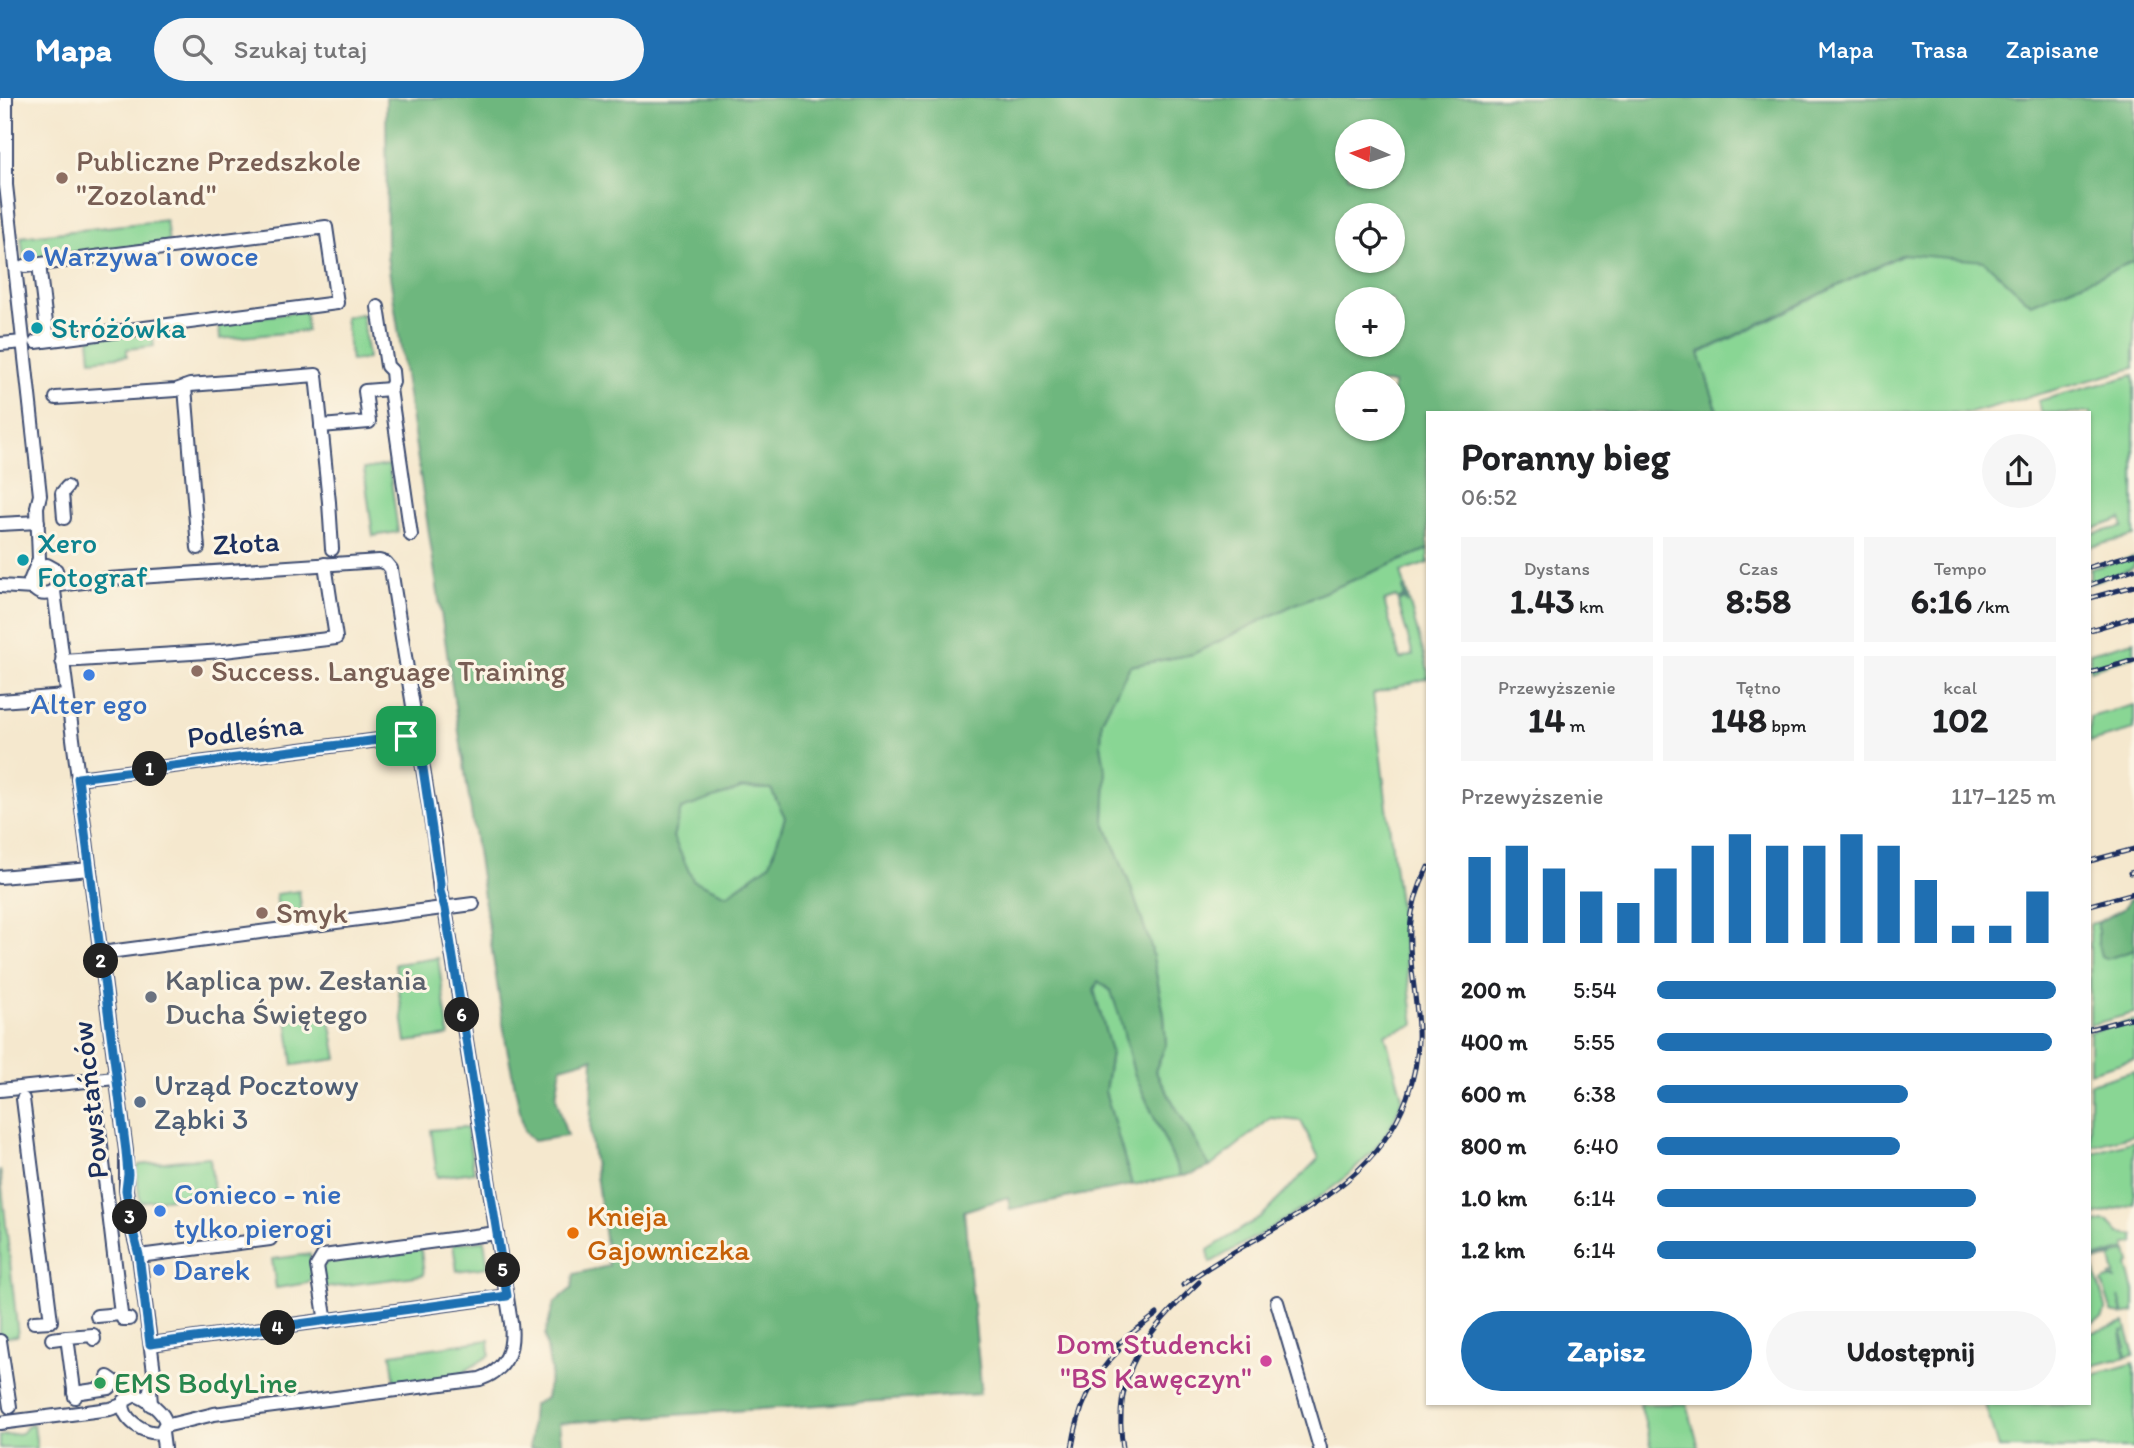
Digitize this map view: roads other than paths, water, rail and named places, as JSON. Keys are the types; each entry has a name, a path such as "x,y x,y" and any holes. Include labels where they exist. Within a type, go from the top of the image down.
{"street":[{"name":"Powstańców","path":"6,98 6,185 45,338 40,495 37,507 39,559 58,636 78,778 126,1151 128,1206 139,1255 154,1371 150,1390 151,1405"},
{"path":"0,344 276,304 337,303 326,227 267,242 46,268 25,266"},
{"path":"45,338 46,268"},
{"path":"378,307 387,366 392,371 393,382 390,389 411,535"},
{"path":"56,398 176,390 316,375 332,549"},
{"path":"185,387 198,548"},
{"path":"321,426 369,422 365,391 390,389"},
{"path":"64,518 62,493 67,487"},
{"name":"Powstańców","path":"40,495 45,506 48,559 45,580"},
{"path":"0,524 38,522"},
{"name":"Złota","path":"45,580 108,579 379,561 386,563 391,572 418,735"},
{"path":"62,661 224,651 336,638 325,564"},
{"path":"0,580 45,580"},
{"path":"0,586 45,580"},
{"path":"0,701 66,696"},
{"path":"0,1423 83,1412 124,1410 161,1427 214,1414 472,1381 486,1377 505,1362 512,1341 507,1296 445,908 445,891 440,883 418,735"},
{"name":"Podleśna","path":"78,778 418,735"},
{"path":"0,877 90,869"},
{"path":"100,953 473,904"},
{"path":"0,1090 115,1078"},
{"path":"94,1087 125,1316 97,1316"},
{"path":"23,1099 51,1321 33,1322"},
{"path":"326,1322 317,1266 323,1256 497,1233"},
{"path":"139,1255 270,1239"},
{"path":"151,1347 507,1296"},
{"path":"1277,1302 1320,1448"},
{"path":"52,1339 93,1335 94,1339"},
{"path":"67,1338 75,1395 109,1388 114,1382 108,1377"},
{"path":"0,1342 10,1407"},
{"name":"Powstańców","path":"137,1395 145,1380 151,1347"},
{"path":"124,1410 129,1397 137,1395 151,1405 161,1427 164,1448"},
{"path":"156,1448 161,1427"}],"railway":[{"path":"2091,567 2134,554"},
{"path":"2091,585 2134,569"},
{"path":"2091,598 2134,586"},
{"path":"2091,630 2134,617"},
{"path":"2091,673 2134,660"},
{"path":"2091,861 2134,849"},
{"path":"1183,1285 1341,1185 1368,1161 1390,1132 1407,1097 1416,1063 1418,1029 1410,929 1418,890 1426,872"},
{"path":"2130,873 2134,872"},
{"path":"2091,905 2134,893"},
{"path":"2091,1029 2134,1017"},
{"path":"1123,1448 1123,1396 1137,1354 1164,1318 1199,1282"},
{"path":"1107,1352 1157,1314"},
{"path":"1072,1448 1087,1395 1119,1350"}],"place":[{"name":"Publiczne Przedszkole \"Zozoland\"","path":"62,178"},
{"name":"Warzywa i owoce","path":"29,256"},
{"name":"Stróżówka","path":"37,328"},
{"name":"Xero Fotograf","path":"23,560"},
{"name":"Success. Language Training","path":"197,671"},
{"name":"Alter ego","path":"89,675"},
{"name":"Smyk","path":"262,913"},
{"name":"Kaplica pw. Zesłania Ducha Świętego","path":"151,997"},
{"name":"Urząd Pocztowy Ząbki 3","path":"140,1102"},
{"name":"Conieco - nie tylko pierogi","path":"160,1211"},
{"name":"Knieja Gajowniczka","path":"573,1233"},
{"name":"Darek","path":"159,1270"},
{"name":"Dom Studencki \"BS Kawęczyn\"","path":"1266,1361"},
{"name":"EMS BodyLine","path":"100,1383"}]}
